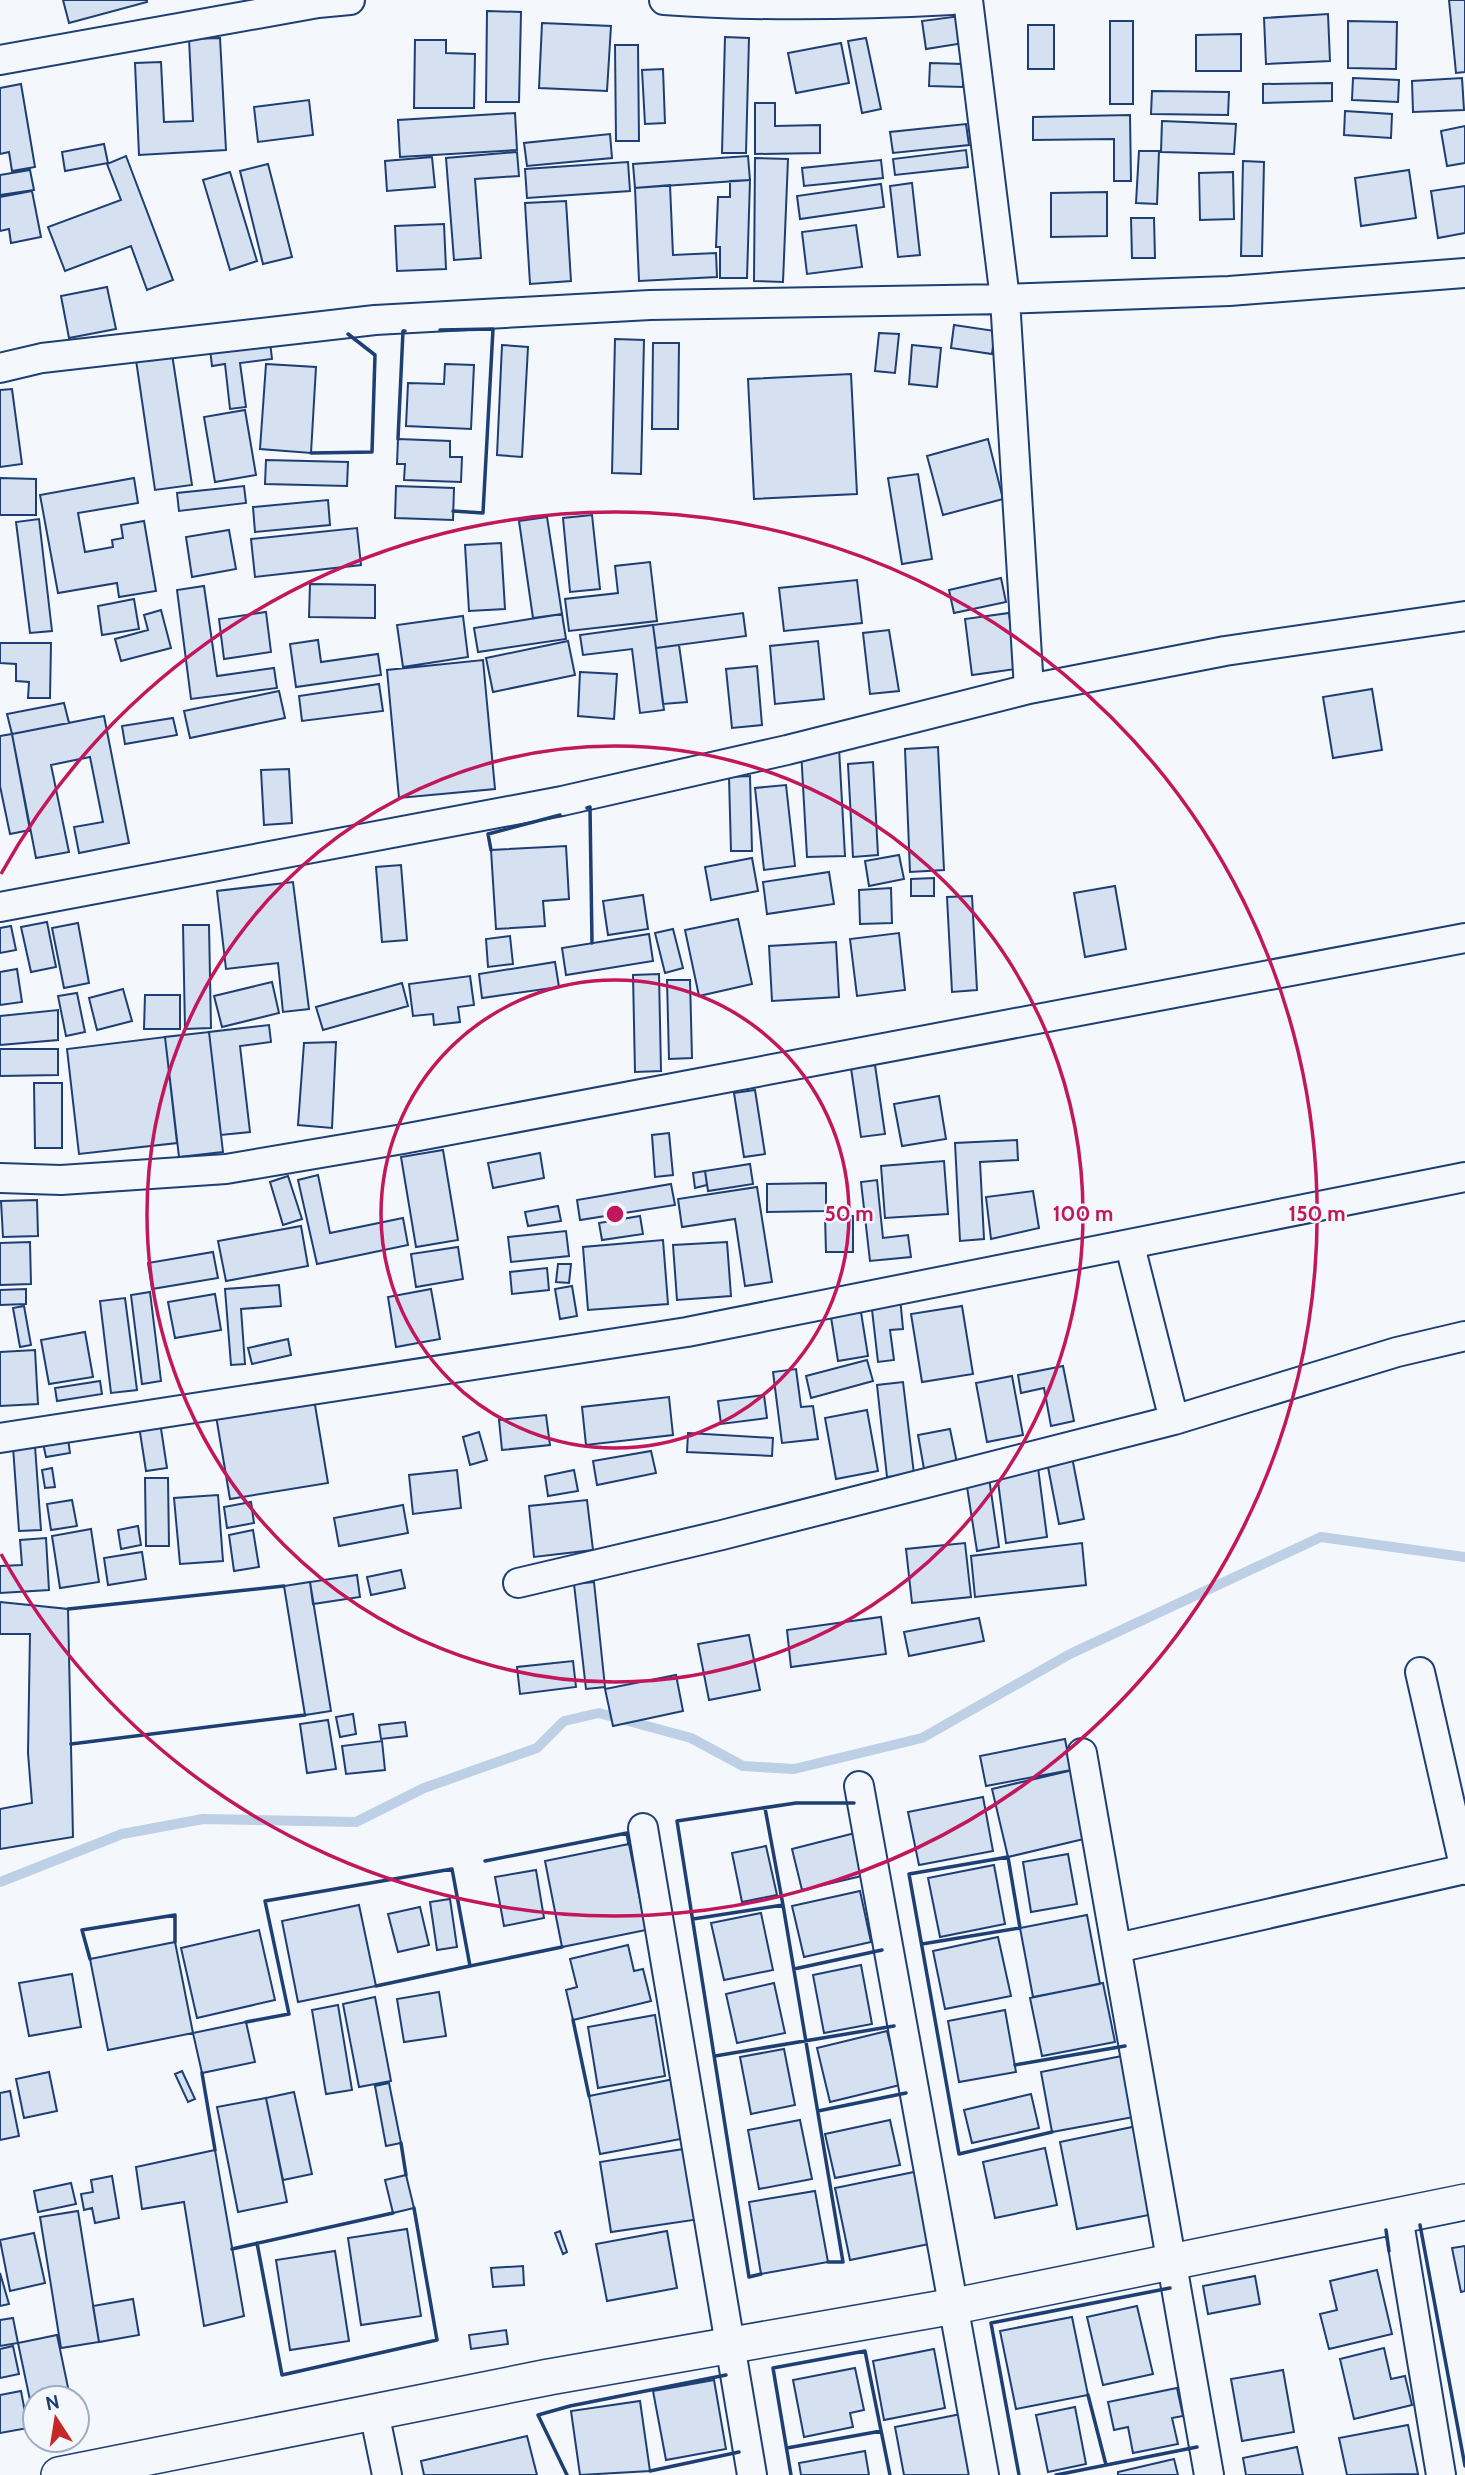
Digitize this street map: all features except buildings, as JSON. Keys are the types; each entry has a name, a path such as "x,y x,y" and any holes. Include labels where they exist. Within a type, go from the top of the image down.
{"street":[{"path":"0,60 318,3 350,0"},
{"path":"664,0 729,5 873,4 952,0"},
{"path":"968,0 1005,299 1029,689"},
{"path":"0,369 42,358 375,320 650,305 1005,299 1229,291 1465,273"},
{"path":"0,907 562,801 809,744 1029,689 1226,651 1465,616"},
{"path":"0,1178 61,1180 226,1169 403,1139 1465,938"},
{"path":"0,1438 687,1332 1130,1246 1465,1177"},
{"path":"1130,1246 1174,1420"},
{"path":"518,1583 722,1535 1174,1420 1397,1352 1465,1336"},
{"path":"1117,1948 1465,1870 1420,1672"},
{"path":"1082,1753 1209,2475"},
{"path":"859,1786 984,2475"},
{"path":"643,1828 751,2475"},
{"path":"59,2475 374,2412 955,2306 1465,2202"},
{"path":"1398,2216 1441,2475"},
{"path":"374,2412 387,2475"}],"waterway":[{"path":"0,1882 122,1834 203,1819 356,1822 424,1788 537,1748 564,1721 599,1713 691,1738 743,1766 794,1769 922,1738 1070,1654 1321,1537 1465,1557"}],"wall":[{"path":"440,330 493,329 483,513 453,511"},
{"path":"398,439 405,331"},
{"path":"311,453 372,452 375,355 348,334"},
{"path":"587,808 590,807 592,943"},
{"path":"491,850 488,834 560,815"},
{"path":"68,1609 284,1586"},
{"path":"71,1744 305,1715"},
{"path":"761,2274 749,2277 677,1821 796,1803 854,1803"},
{"path":"693,1919 783,1905 765,1808"},
{"path":"485,1861 627,1833 629,1844"},
{"path":"922,1944 1020,1928 1008,1857 909,1874 959,2154 1052,2132"},
{"path":"246,2022 289,2014 265,1901 452,1869 470,1966 376,1986"},
{"path":"783,1905 843,2262 828,2262"},
{"path":"90,1959 82,1930 175,1915 175,1942"},
{"path":"470,1966 562,1947"},
{"path":"794,1969 882,1950"},
{"path":"573,2020 589,2096"},
{"path":"715,2056 894,2026"},
{"path":"1015,2065 1125,2046"},
{"path":"202,2073 215,2150"},
{"path":"818,2111 906,2093"},
{"path":"401,2143 406,2175"},
{"path":"257,2243 282,2375 437,2340 414,2208"},
{"path":"232,2249 393,2213"},
{"path":"1420,2225 1465,2466"},
{"path":"1386,2230 1389,2251"},
{"path":"1019,2475 991,2323 1170,2288"},
{"path":"791,2475 773,2368 865,2351 890,2475"},
{"path":"567,2475 538,2415 570,2406 726,2375"},
{"path":"1088,2395 1106,2465"},
{"path":"787,2448 881,2431"},
{"path":"1056,2475 1197,2447"},
{"path":"650,2471 739,2452"}]}
